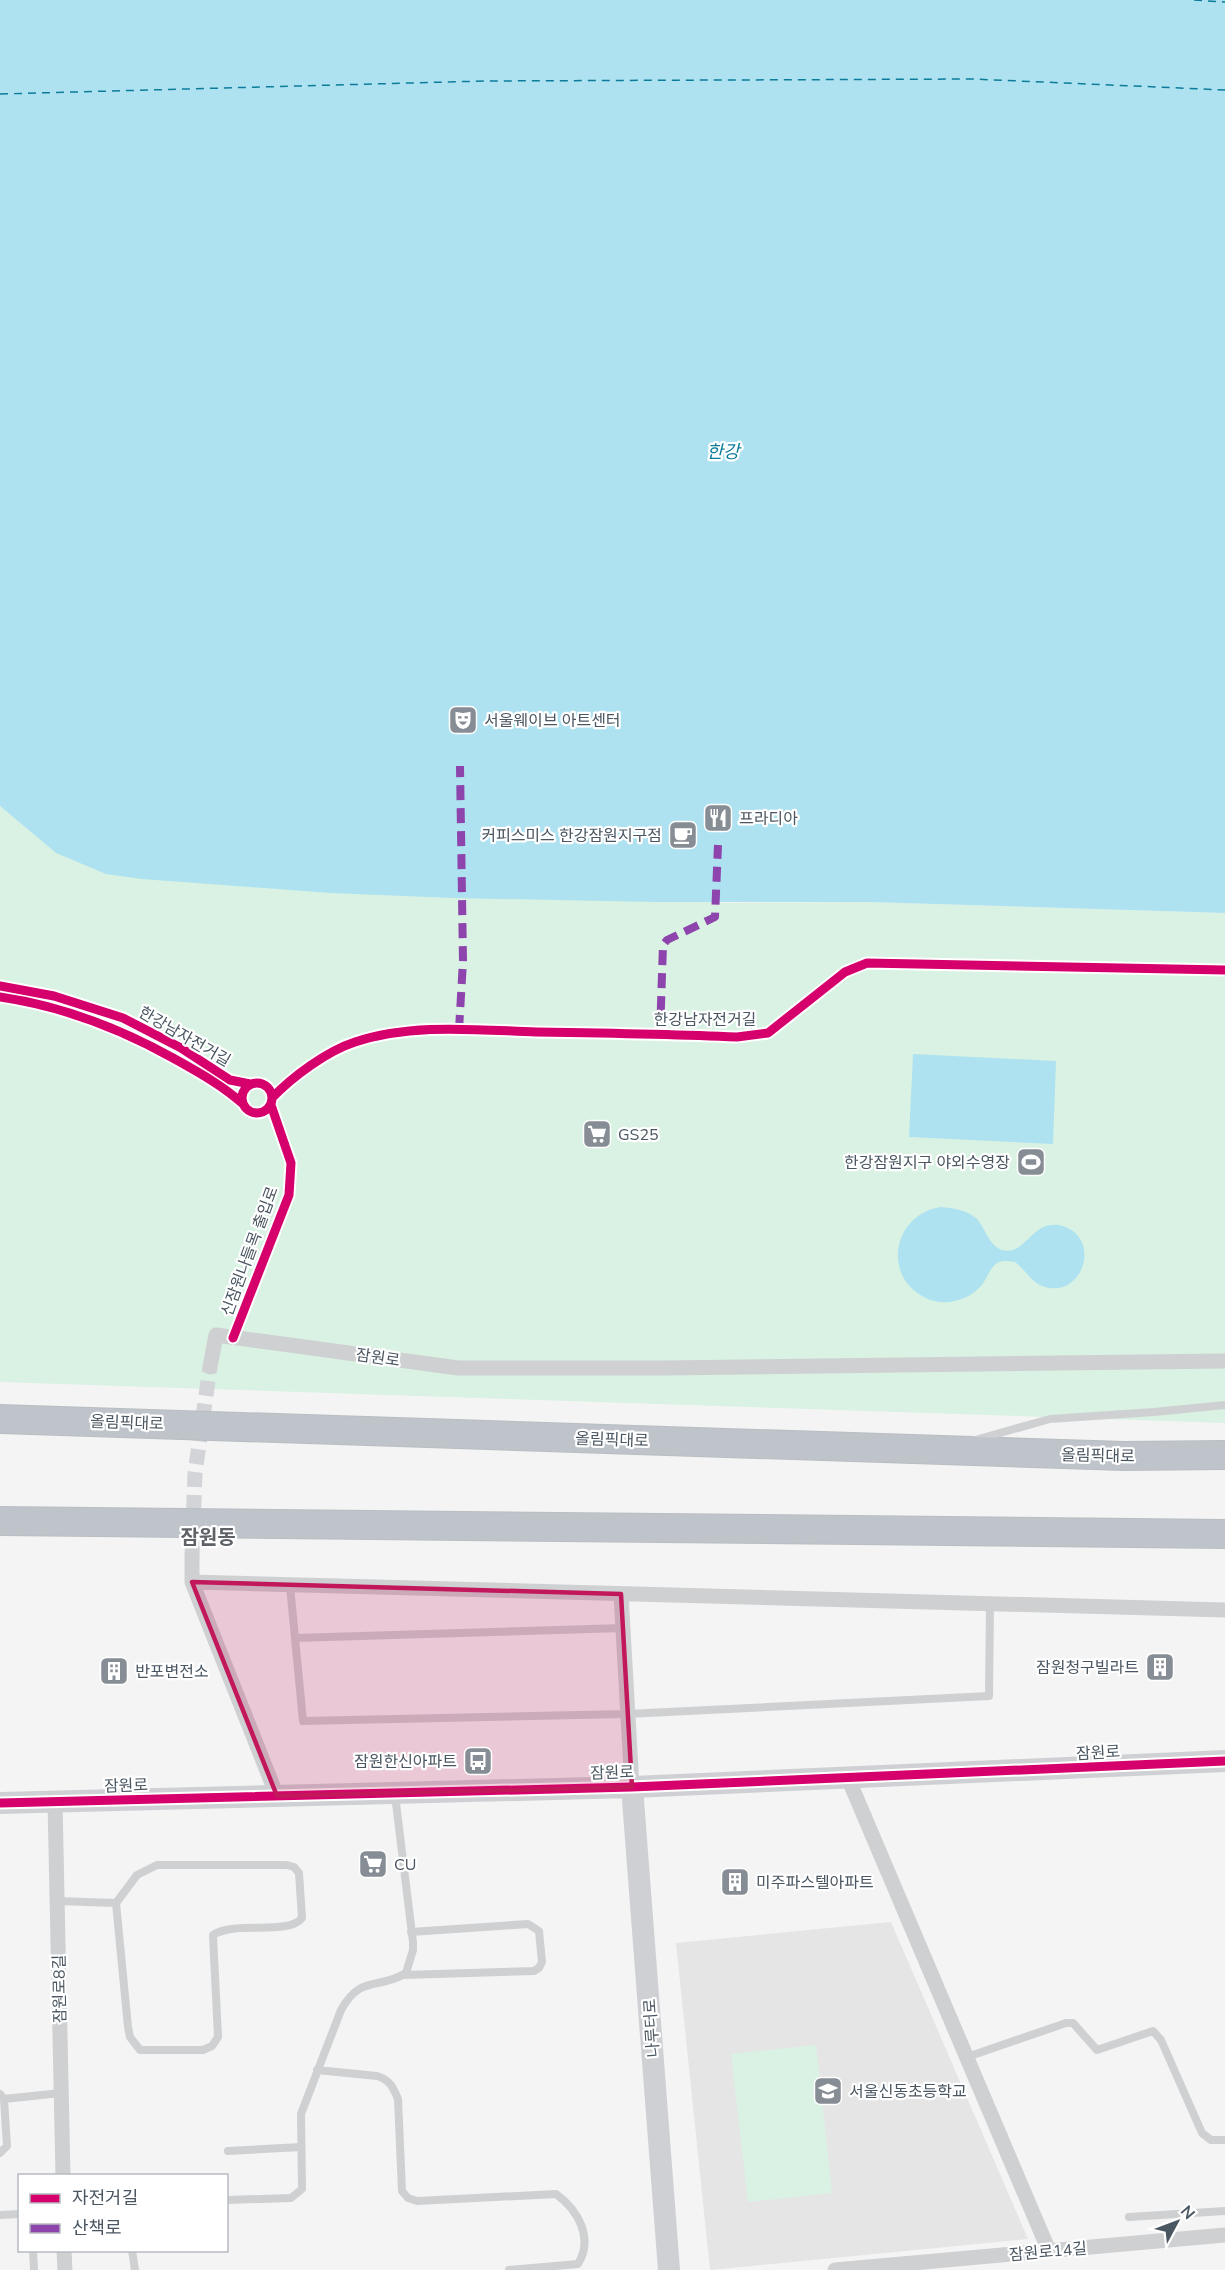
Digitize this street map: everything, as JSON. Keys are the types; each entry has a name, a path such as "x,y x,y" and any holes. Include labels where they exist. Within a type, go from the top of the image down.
{"highway":[{"name":"올림픽대로","path":"0,1419 1124,1456 1225,1455"},
{"path":"0,1521 1225,1534"}],"main road":[{"name":"잠원로","path":"0,1803 632,1787 1225,1761"},
{"name":"나루터로","path":"632,1787 669,2270"}],"street":[{"name":"잠원로","path":"210,1367 216,1335 458,1368 1225,1361"},
{"path":"192,1556 192,1582 277,1796"},
{"path":"192,1582 1225,1611"},
{"path":"621,1594 632,1787"},
{"path":"848,1778 1049,2251"},
{"name":"잠원로8길","path":"55,1802 63,2174"},
{"name":"잠원로14길","path":"835,2270 1225,2235"},
{"path":"64,2252 65,2270"}],"lane":[{"path":"939,1450 1050,1419 1225,1406"},
{"path":"290,1586 303,1721 627,1714 989,1696 990,1604"},
{"path":"295,1638 622,1628"},
{"path":"394,1793 413,1950 406,1972 402,1975"},
{"path":"157,1865 287,1865 294,1867 298,1874 302,1918 292,1925 223,1929 213,1935 218,2037 216,2042 203,2050 141,2050 130,2037 128,2027 116,1903 137,1875 157,1865"},
{"path":"57,1901 116,1903"},
{"path":"228,2200 291,2198 302,2189 301,2114 347,1999 363,1986 402,1975 534,1971 540,1968 542,1962 539,1931 528,1924 411,1932"},
{"path":"967,2057 1066,2023 1073,2023 1097,2050 1153,2031 1161,2040 1202,2133 1210,2140 1225,2140"},
{"path":"317,2070 377,2076 386,2079 393,2086 398,2099 402,2191 408,2198 417,2201 556,2194 575,2210 582,2224 585,2246 578,2264 509,2270"},
{"path":"0,2153 7,2146 2,2096 61,2093"},
{"path":"228,2151 301,2147"},
{"path":"1129,2217 1225,2211"},
{"path":"0,2215 18,2214"},
{"path":"33,2252 34,2270"},
{"path":"132,2252 135,2270"}],"highlighted area":[{"path":"192,1582 621,1594 632,1787 277,1796"}],"shaded area":[{"name":"서울신동초등학교","path":"891,1922 1028,2239 710,2270 676,1943"}],"green space":[{"path":"0,806 56,853 724,903 868,902 1225,913 1225,1423 0,1382"},
{"path":"816,2045 832,2193 748,2202 731,2054"}],"water":[{"name":"한강","path":"0,0 1225,0 1225,913 868,902 655,902 331,893 142,879 106,874 56,853 0,806"},
{"path":"913,1054 1056,1061 1053,1144 909,1137"},
{"path":"941,1207 964,1211 972,1215 994,1245 1002,1250 1010,1251 1017,1248 1044,1227 1063,1226 1075,1233 1082,1243 1084,1255 1077,1277 1068,1285 1056,1288 1042,1286 1015,1262 1001,1261 994,1265 976,1291 963,1299 940,1302 926,1298 912,1288 903,1276 898,1262 899,1247 903,1233 912,1221 925,1212"}],"ferry route":[{"path":"1194,0 1225,2"},
{"path":"0,94 485,81 973,79 1225,90"}],"tunnel":[{"path":"192,1556 195,1473 210,1367"}],"marked path":[{"path":"459,1030 463,961 460,766"},
{"path":"660,1034 663,945 667,940 715,917 718,845"}],"cycle path":[{"name":"한강남자전거길","path":"272,1098 300,1073 344,1046 399,1032 468,1029 737,1037 768,1033 845,972 867,963 1225,970"},
{"name":"한강남자전거길","path":"0,986 54,996 123,1018 181,1048 230,1080 250,1084"},
{"path":"0,997 68,1012 132,1037 201,1074 243,1104"},
{"path":"257,1083 268,1087 272,1098 268,1109 257,1113 246,1109 242,1098 246,1087 257,1083"},
{"name":"신잠원나들목 출입로","path":"233,1338 289,1195 291,1163 271,1105"},
{"path":"0,1803 632,1787 1225,1761"}],"place":[{"name":"서울웨이브 아트센터","path":"463,720"},
{"name":"프라디아","path":"718,818"},
{"name":"커피스미스 한강잠원지구점","path":"683,835"},
{"name":"GS25","path":"597,1134"},
{"name":"한강잠원지구 야외수영장","path":"1031,1162"},
{"name":"잠원청구빌라트","path":"1160,1667"},
{"name":"반포변전소","path":"114,1671"},
{"name":"잠원한신아파트","path":"478,1761"},
{"name":"CU","path":"373,1864"},
{"name":"미주파스텔아파트","path":"735,1882"},
{"name":"서울신동초등학교","path":"828,2091"}],"district":[{"name":"잠원동","path":"208,1537"}]}
